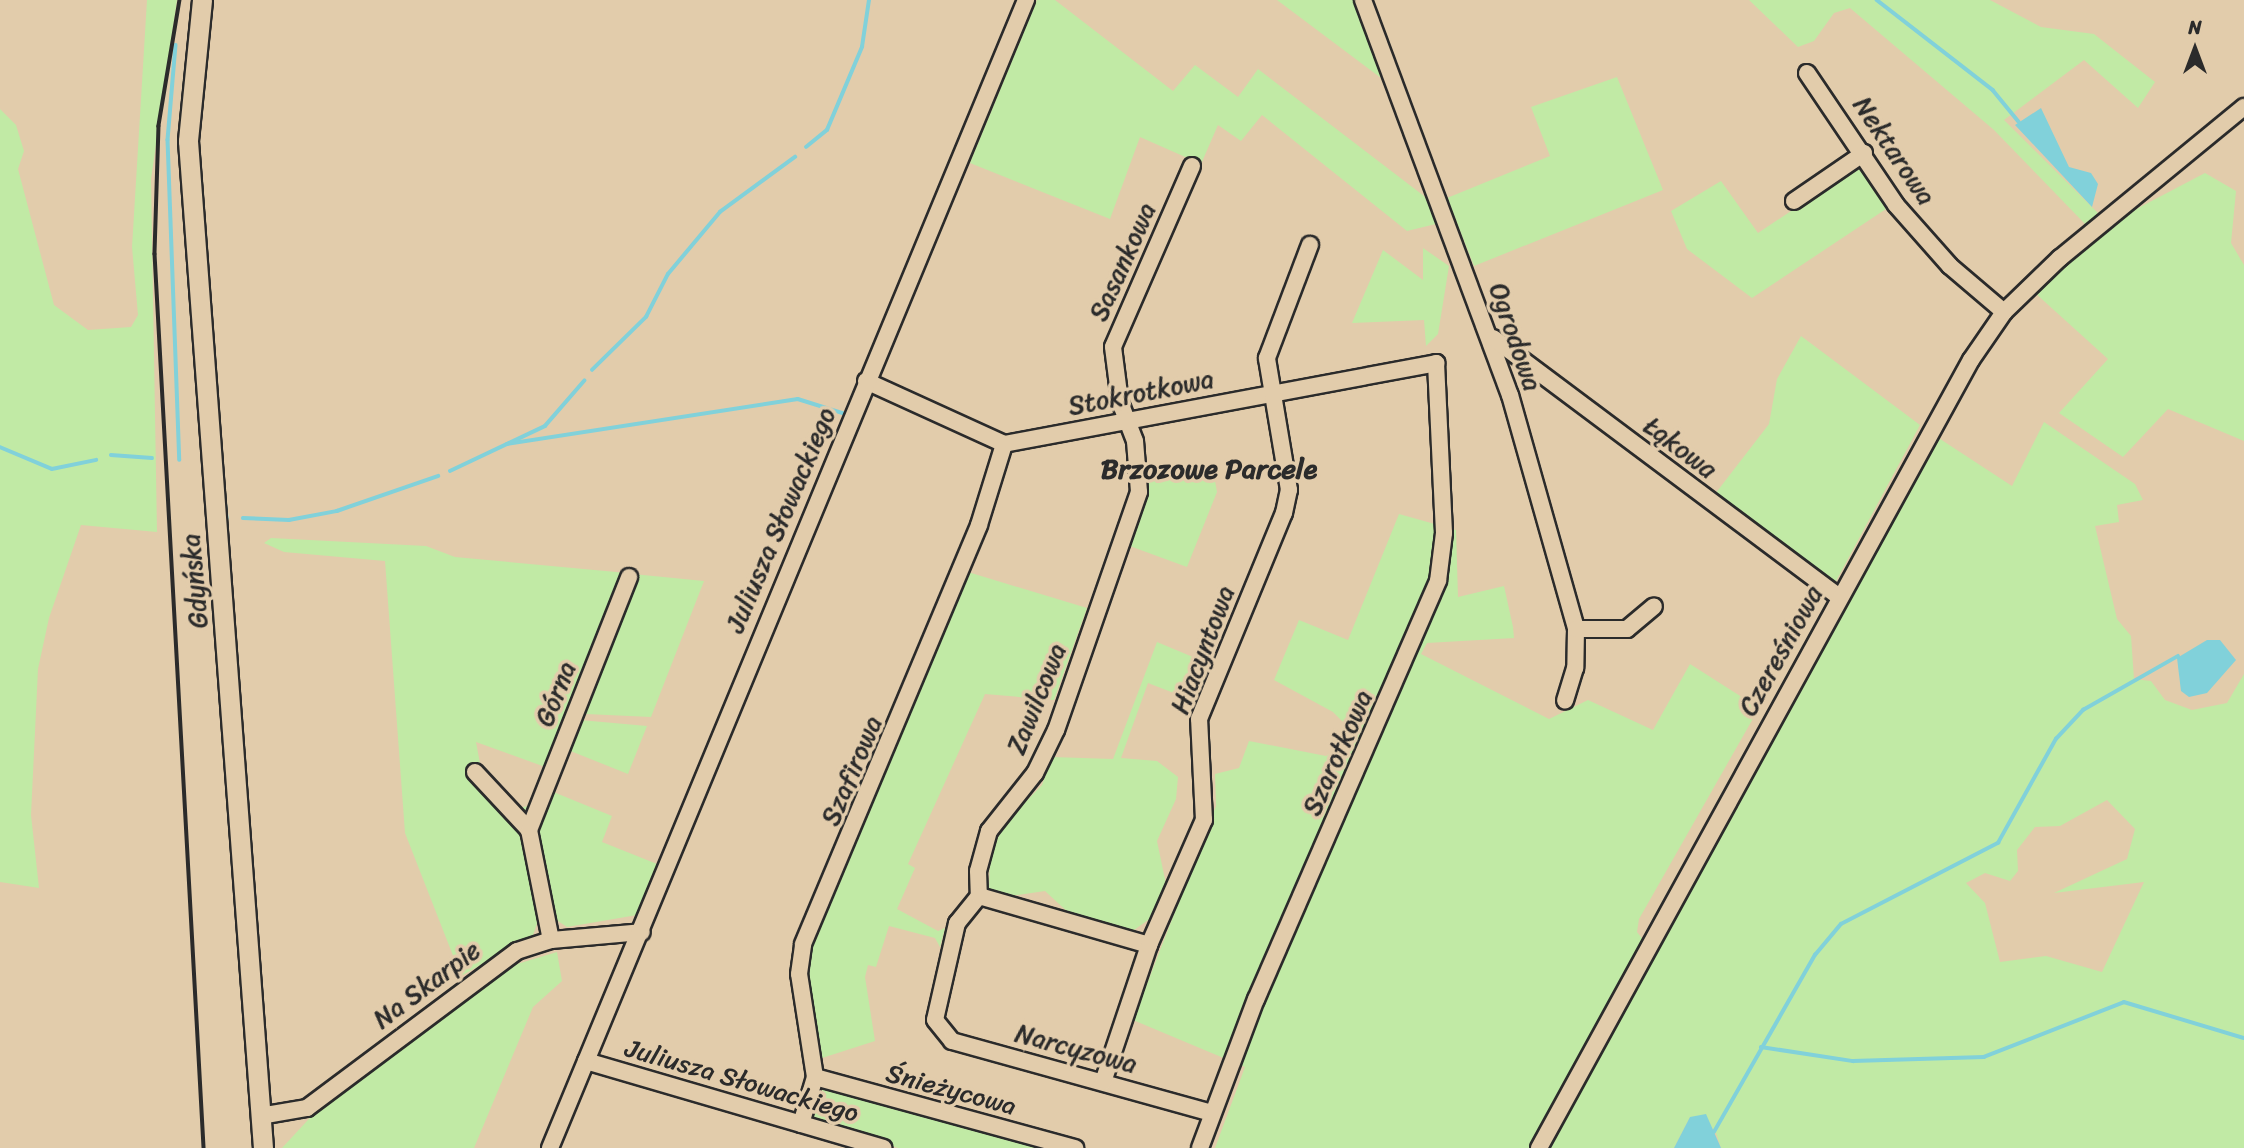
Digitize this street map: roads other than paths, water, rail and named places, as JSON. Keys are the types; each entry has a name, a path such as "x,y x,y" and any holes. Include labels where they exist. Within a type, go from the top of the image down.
{"main road":[{"name":"Gdyńska","path":"202,6 189,87 188,141 263,1148"}],"street":[{"name":"Juliusza Słowackiego","path":"550,1148 642,932 866,381 1026,0"},
{"name":"Ogrodowa","path":"1363,0 1493,338 1576,629 1575,668 1564,700"},
{"name":"Nektarowa","path":"1807,73 1905,215 2004,312"},
{"name":"Czereśniowa","path":"1539,1148 1947,397 2004,312 2111,211 2244,107"},
{"path":"1794,201 1864,153"},
{"name":"Sasankowa","path":"1127,421 1113,347 1192,166"},
{"name":"Hiacyntowa","path":"1103,1082 1149,945 1204,820 1199,719 1287,502 1273,393 1270,345 1310,245"},
{"name":"Łąkowa","path":"1493,338 1839,597"},
{"name":"Stokrotkowa","path":"1004,444 1436,363"},
{"name":"Szarotkowa","path":"1200,1148 1212,1113 1438,581 1444,533 1436,363"},
{"path":"866,381 1004,444"},
{"name":"Zawilcowa","path":"979,896 978,871 989,831 1035,773 1056,730 1139,492 1135,440 1127,421"},
{"name":"Szafirowa","path":"801,1124 815,1077 799,974 803,944 979,525 1004,444"},
{"name":"Górna","path":"529,830 629,577"},
{"path":"1576,629 1627,629 1654,606"},
{"path":"475,772 529,830 551,940"},
{"path":"979,896 1149,945"},
{"name":"Narcyzowa","path":"979,896 957,923 935,1020 952,1041 1212,1113"},
{"name":"Na Skarpie","path":"260,1116 307,1108 495,964 551,940 642,932"},
{"name":"Juliusza Słowackiego","path":"586,1062 884,1148"},
{"name":"Śnieżycowa","path":"815,1077 1075,1148"}],"water":[{"path":"2041,108 2069,167 2091,173 2098,184 2092,207 2015,125"},
{"path":"2207,640 2220,640 2236,660 2207,693 2189,697 2181,691 2177,658"},
{"path":"1706,1114 1721,1148 1674,1148 1690,1117"}],"waterway":[{"path":"806,147 827,130 862,47 869,0"},
{"path":"1877,0 1993,90 2019,122"},
{"path":"176,45 168,140 180,460"},
{"path":"592,370 646,317 668,274 720,212 795,157"},
{"path":"450,471 545,426 584,381"},
{"path":"507,444 798,399 846,414"},
{"path":"0,447 52,469 96,460"},
{"path":"111,455 152,458"},
{"path":"243,518 289,520 337,511 438,476"},
{"path":"224,489 227,518"},
{"path":"1714,1132 1815,955 1841,924 1998,843 2056,739 2083,710 2178,656"},
{"path":"1761,1047 1853,1061 1984,1057 2124,1002 2244,1038"}],"railway":[{"path":"180,0 159,126 155,254 204,1148"}],"district":[{"name":"Brzozowe Parcele","path":"1209,469"}]}
